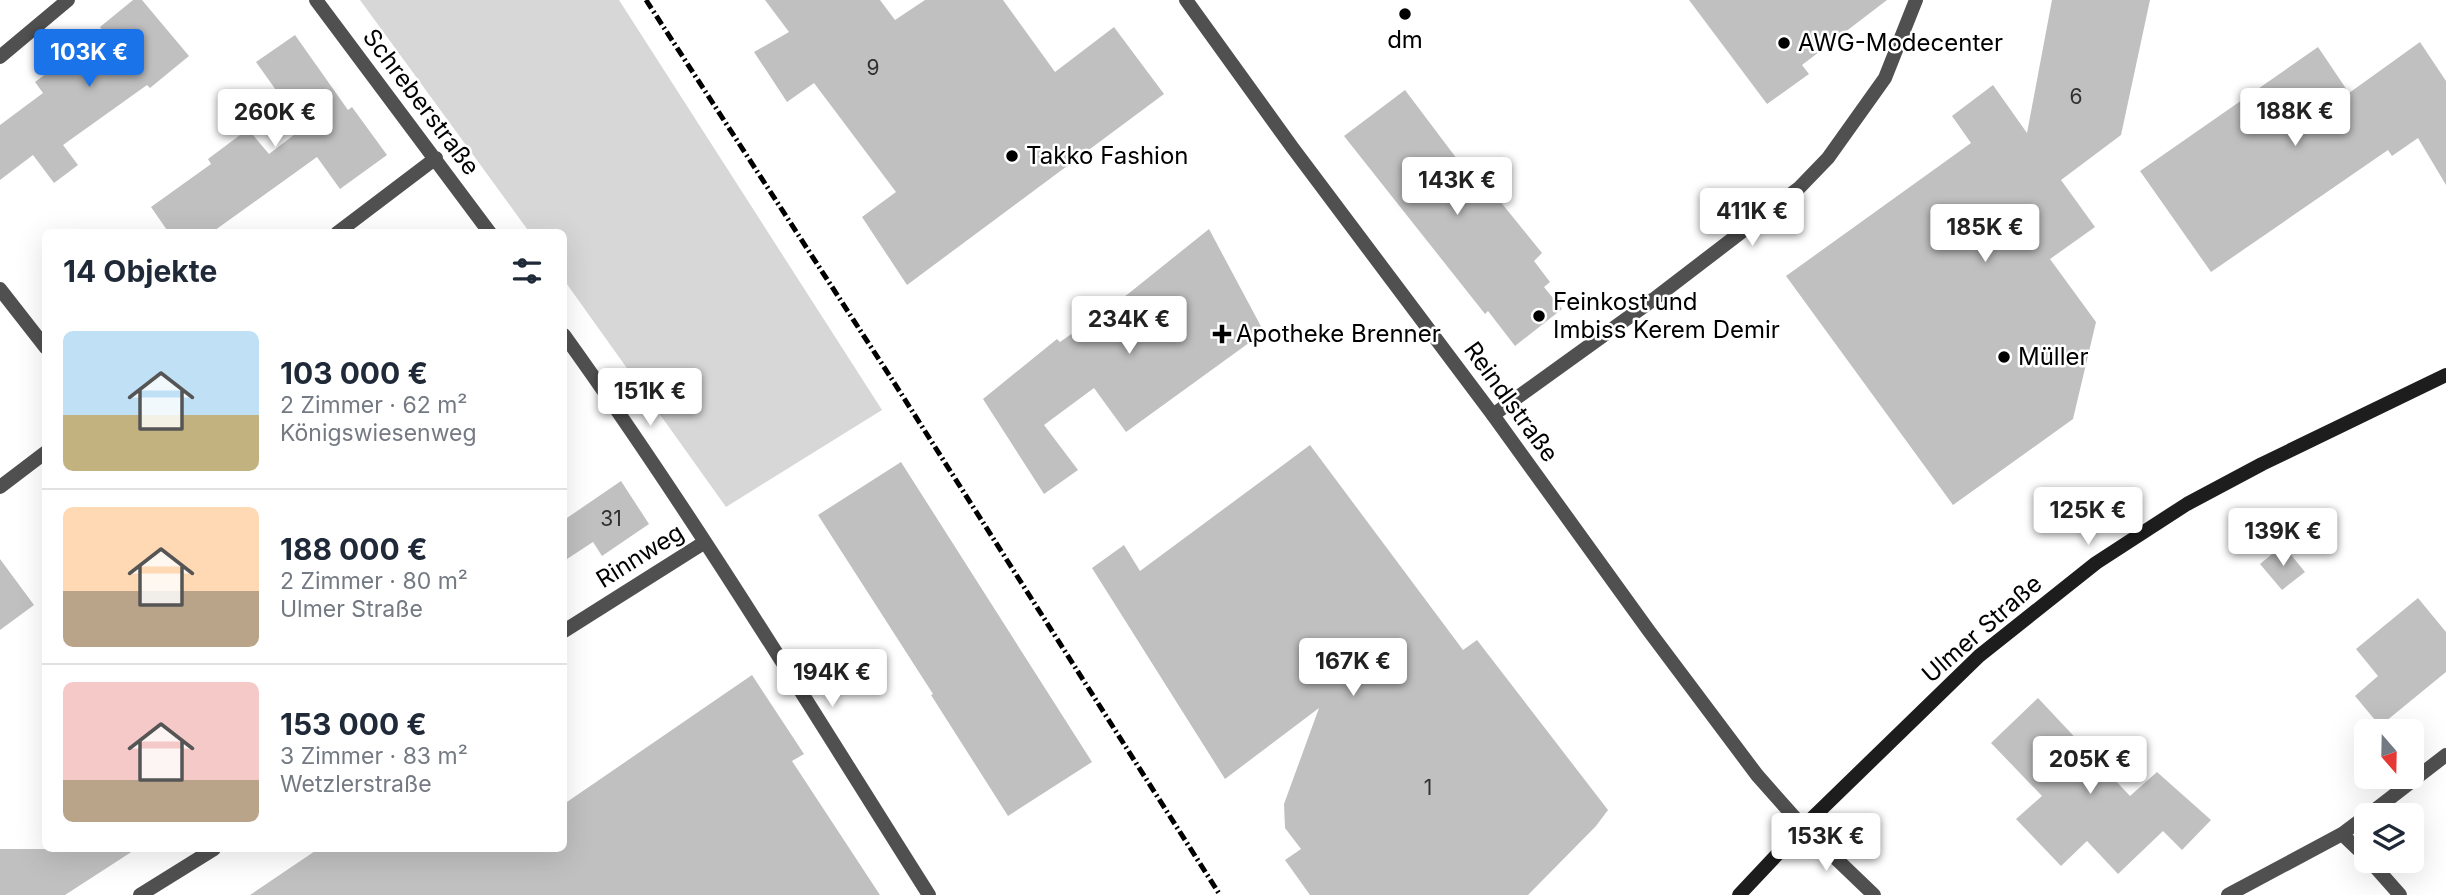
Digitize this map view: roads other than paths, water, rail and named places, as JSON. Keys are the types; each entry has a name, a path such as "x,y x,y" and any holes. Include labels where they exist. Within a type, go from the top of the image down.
{"main road":[{"name":"Ulmer Straße","path":"1739,895 1803,827 1979,656 2096,563 2208,492 2446,375"}],"street":[{"path":"0,57 68,0"},
{"name":"Schreberstraße","path":"316,0 487,229"},
{"name":"Reindlstraße","path":"1186,0 1757,775 1803,827 1874,895"},
{"path":"1493,415 1654,299 1799,188 1828,158 1885,78 1916,0"},
{"path":"342,229 436,158"},
{"path":"0,289 42,343"},
{"path":"567,339 614,404 705,542 929,895"},
{"path":"0,487 42,455"},
{"name":"Rinnweg","path":"567,629 705,542"},
{"path":"2384,803 2446,755"},
{"path":"2228,895 2354,825"},
{"path":"2342,834 2354,846"},
{"path":"140,895 209,852"},
{"path":"2381,873 2400,895"}],"railway":[{"path":"646,0 893,381 1220,895"}],"place":[{"name":"dm","path":"1405,14"},
{"name":"AWG-Modecenter","path":"1784,43"},
{"name":"Takko Fashion","path":"1012,156"},
{"name":"Feinkost und Imbiss Kerem Demir","path":"1539,316"},
{"name":"Apotheke Brenner","path":"1222,334"},
{"name":"Müller","path":"2004,357"}]}
